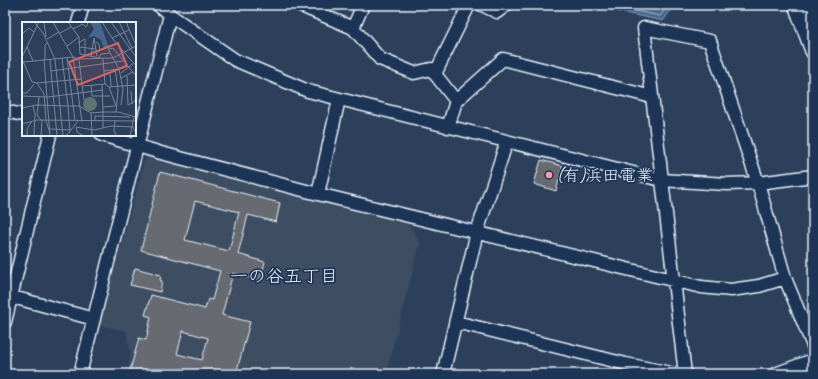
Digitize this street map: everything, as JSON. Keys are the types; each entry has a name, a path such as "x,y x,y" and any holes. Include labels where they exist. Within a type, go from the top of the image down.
{"main road":[{"path":"796,5 813,51"},
{"path":"808,5 813,18"}],"street":[{"path":"78,22 83,5"},
{"path":"158,5 235,60 308,91 661,180 727,184 758,183 813,176"},
{"path":"299,5 353,28 380,59 414,73 431,69 456,101"},
{"path":"353,28 363,5"},
{"path":"435,74 469,5"},
{"path":"482,5 497,12 506,5"},
{"path":"80,374 170,15"},
{"path":"685,374 644,28 710,41 758,183 785,278 813,346"},
{"path":"448,127 456,101 503,59 652,97"},
{"path":"318,194 339,99"},
{"path":"5,111 22,115"},
{"path":"5,322 8,295 50,136"},
{"path":"105,136 318,194 701,288 731,290 759,286 785,278"},
{"path":"443,374 477,232 507,141"},
{"path":"8,295 94,319"},
{"path":"456,322 625,369 676,374"},
{"path":"775,374 813,360"}],"shaded area":[{"path":"146,156 408,223 420,242 386,374 127,374 131,356 126,331 99,325"}],"water":[{"path":"587,5 674,5 663,21"}],"building":[{"name":"(有)浜田電業","path":"541,160 563,166 556,191 534,184"},
{"path":"160,172 280,203 276,222 248,215 238,254 265,262 260,281 233,273 222,315 250,322 236,374 129,374 139,338 146,340 151,317 145,315 151,295 205,309 208,299 212,300 220,271 141,250","holes":["195,201 239,212 229,251 185,240","183,331 208,338 202,360 177,354"]},
{"path":"135,268 161,275 160,280 162,281 160,292 130,285"}],"place":[{"name":"(有)浜田電業","path":"549,175"}],"district":[{"name":"一の谷五丁目","path":"284,276"}]}
